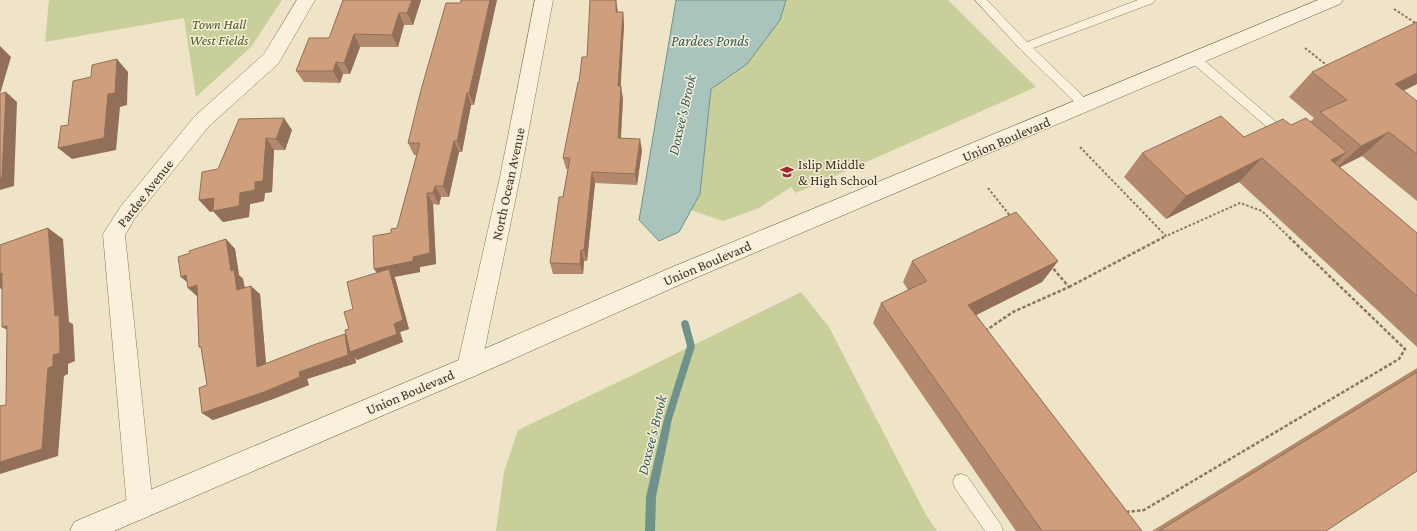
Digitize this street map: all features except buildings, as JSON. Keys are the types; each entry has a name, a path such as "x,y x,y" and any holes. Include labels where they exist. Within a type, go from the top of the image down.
{"main road":[{"name":"Pardee Avenue","path":"140,507 114,234 128,212 202,121 271,59 306,0"},
{"name":"North Ocean Avenue","path":"469,367 510,178 544,0"},
{"name":"Union Boulevard","path":"83,531 469,367 678,275 1334,0"}],"lane":[{"path":"1025,47 1149,0"},
{"path":"986,1 1025,47 1085,105"},
{"path":"1195,59 1296,146"},
{"path":"961,482 995,531"}],"path":[{"path":"1394,9 1417,24"},
{"path":"1305,48 1332,69 1325,72"},
{"path":"1080,147 1166,236"},
{"path":"988,188 1016,223"},
{"path":"981,334 1013,312 1069,287 1166,236 1240,203 1262,211 1405,348 1399,359 1144,510 1121,513"},
{"path":"1050,264 1069,287"}],"green space":[{"name":"Town Hall West Fields","path":"49,0 282,0 251,47 196,97 184,18 45,42"},
{"name":"Islip Middle & High School","path":"786,0 948,0 1036,87 796,193 791,187 759,208 723,221 691,210 700,194 711,89 747,64 780,20"},
{"path":"801,292 829,327 925,513 937,531 496,531 504,472 518,430"}],"water":[{"name":"Pardees Ponds","path":"676,0 786,0 780,20 747,64 711,89 700,194 679,232 659,241 639,220"}],"waterway":[{"name":"Doxsee's Brook","path":"650,531 651,497 668,419 691,346 685,324"}],"place":[{"name":"Islip Middle & High School","path":"787,172"}]}
